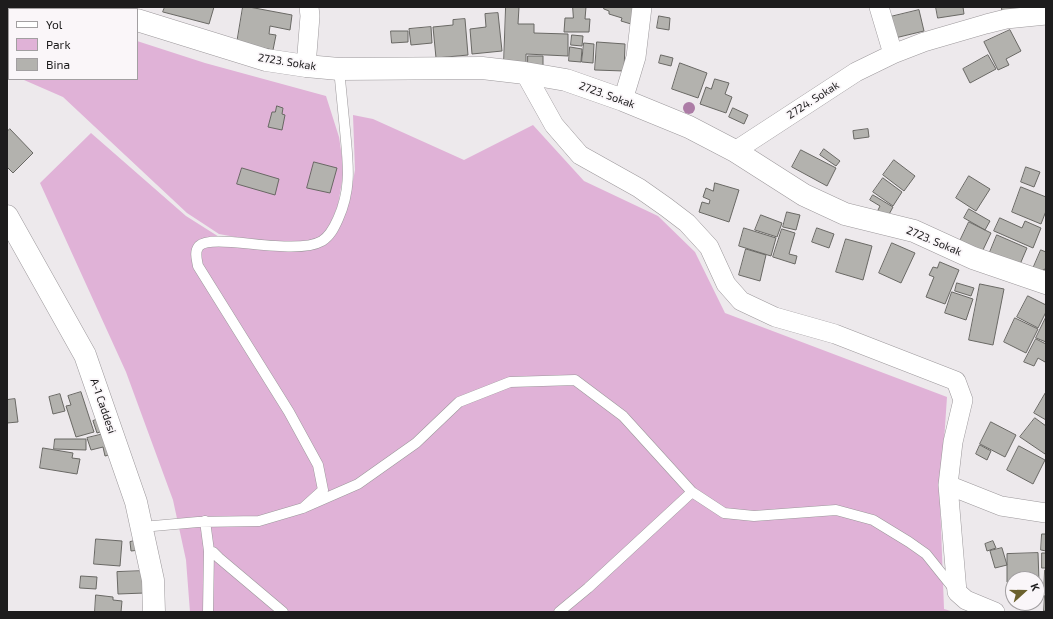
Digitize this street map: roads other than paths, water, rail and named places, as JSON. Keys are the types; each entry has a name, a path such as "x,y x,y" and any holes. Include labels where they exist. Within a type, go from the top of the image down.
{"street":[{"path":"306,66 310,16 309,7"},
{"path":"623,100 636,57 642,7"},
{"path":"637,46 654,7"},
{"path":"879,7 893,54"},
{"name":"2724. Sokak","path":"735,151 856,72 893,54 986,16 1006,19 1046,15"},
{"name":"2723. Sokak","path":"138,20 266,60 306,66 339,70 482,68 525,72 566,80 623,100 689,127 735,151 804,195 845,214 914,230 973,258 1046,283"},
{"path":"525,72 554,125 580,155 639,188 687,223 709,247 726,284 741,302 775,317 835,334 956,381 963,400 953,442 948,485 957,592 966,600 996,612"},
{"name":"A-1 Caddesi","path":"7,216 85,355 136,502 153,580 154,612"},
{"path":"948,485 1001,506 1046,513"}],"lane":[{"path":"303,508 322,490 318,466 289,412 198,266 195,255 199,246 207,242 220,241 288,247 307,246 322,241 333,231 341,213 347,193 349,166 339,70"},
{"path":"142,528 205,522 259,521 303,508 358,484 416,442 459,402 510,382 575,380 623,416 692,492 724,513 754,516 836,510 873,520 926,554 957,592"},
{"path":"559,612 588,588 692,492"},
{"path":"205,522 209,551 208,612"},
{"path":"209,551 213,552 283,612"}]}
